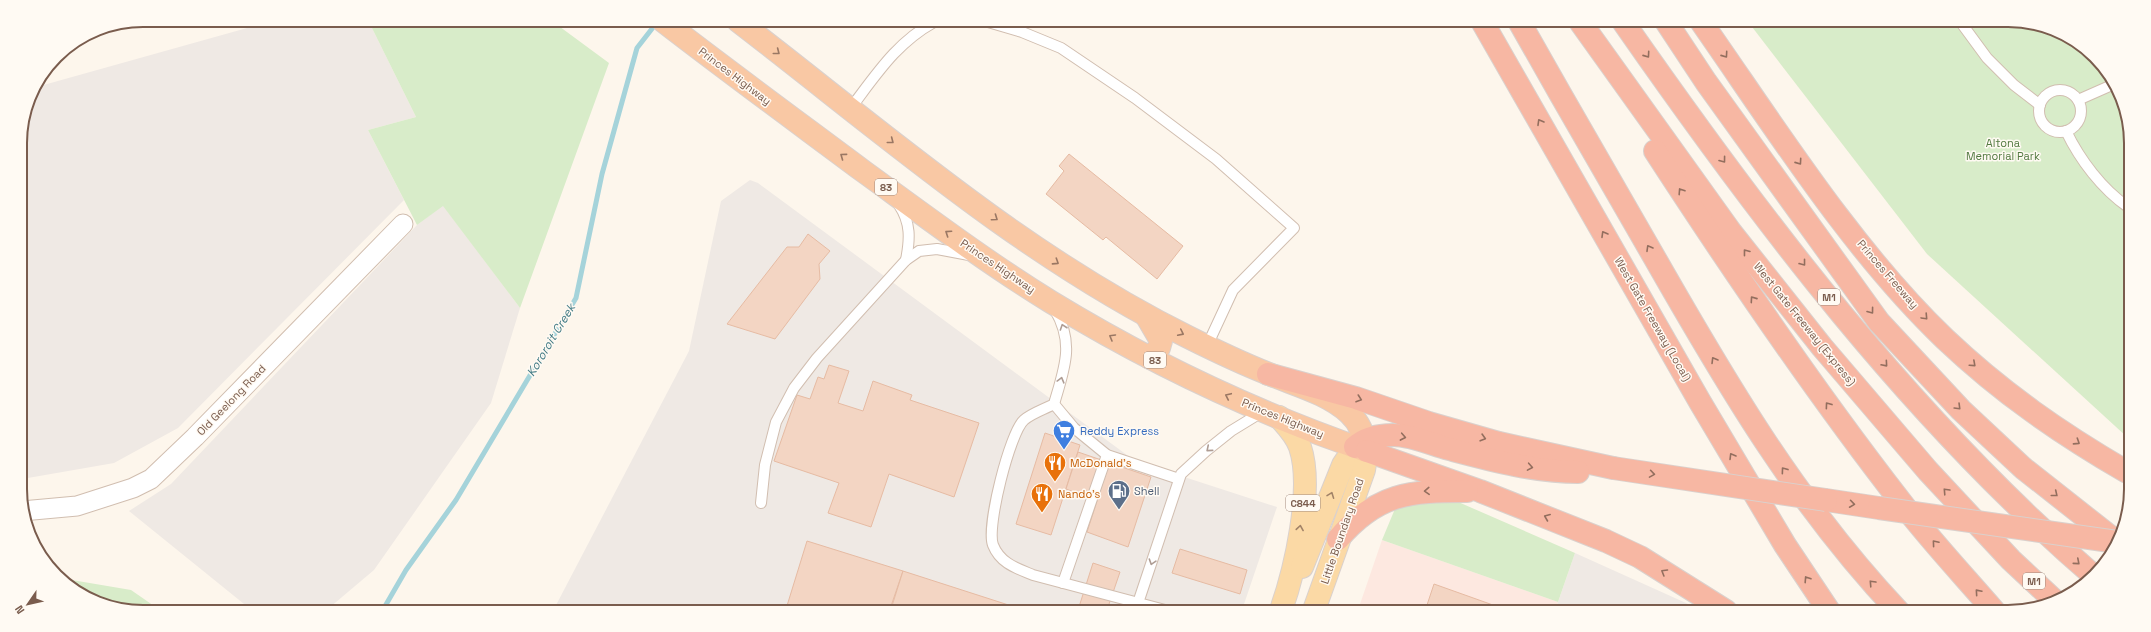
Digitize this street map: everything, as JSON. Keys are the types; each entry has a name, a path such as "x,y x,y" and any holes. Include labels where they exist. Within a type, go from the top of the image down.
{"highway":[{"name":"Princes Highway","path":"671,27 888,189 1050,301 1150,358 1271,414 1362,446"},
{"path":"745,27 964,197 1053,260 1147,317 1268,374 1320,396 1345,410 1358,424 1362,446"},
{"name":"West Gate Freeway (Local)","path":"1486,27 1700,402 1785,545 1825,605"},
{"path":"1522,27 1686,312 1772,453 1818,517 1852,560 1893,605"},
{"path":"1584,27 1649,143 1752,299 1901,503 1989,605"},
{"name":"West Gate Freeway (Express)","path":"1584,27 1730,231 1826,353 1928,471 2011,560 2050,597"},
{"name":"M1","path":"1627,27 1759,208 1856,331 1934,421 1999,489 2089,572"},
{"path":"1670,27 1706,82 1847,280 1898,344 1961,410 2023,468 2113,539"},
{"path":"1688,27 1847,280"},
{"name":"Princes Freeway","path":"1705,27 1813,182 1867,253 1944,338 1986,376 2044,421 2124,470"},
{"path":"1147,317 1161,341 1158,348 1150,358"},
{"path":"1268,374 1356,398 1429,423 1493,441 1613,468 2112,541"},
{"path":"1362,446 1380,437 1398,436 1495,460 1559,472 1593,472 1613,468"},
{"path":"1362,446 1606,541 1640,557 1716,605"},
{"path":"1338,539 1362,516 1381,503 1395,497 1428,491 1480,491"}],"main road":[{"name":"C844","path":"1271,414 1292,432 1299,445 1304,478 1302,520 1294,565 1284,602"},
{"name":"C844","path":"1284,602 1308,556 1345,460 1362,446"},
{"name":"Little Boundary Road","path":"1316,605 1338,539 1364,470 1362,446"}],"street":[{"name":"Old Geelong Road","path":"29,510 77,506 133,488 151,479 195,437 404,224"}],"lane":[{"path":"850,109 882,65 906,40 926,27"},
{"path":"1005,27 1022,32 1061,48 1129,94 1216,159 1294,228 1233,290 1207,346"},
{"path":"1964,27 1987,58 2014,85 2040,105"},
{"path":"2078,100 2109,86"},
{"path":"2062,90 2074,95 2078,100 2081,112 2080,118 2072,128 2066,131 2054,131 2044,124 2041,118 2040,105 2048,94 2062,90"},
{"path":"2066,131 2084,162 2107,189 2124,204"},
{"path":"888,189 908,221 910,232 906,260"},
{"path":"761,503 765,465 776,422 794,388 817,358 906,260 919,251 937,249 989,260"},
{"path":"1050,301 1062,323 1067,344 1065,364 1054,404 1024,420 1012,444 993,507 991,528 993,544 1002,559 1019,570 1146,605"},
{"path":"1054,404 1074,428 1107,455 1179,479"},
{"path":"1138,603 1179,479 1194,461 1239,425 1271,414"},
{"path":"1063,583 1107,455"}],"shaded area":[{"path":"251,27 371,27 416,117 368,130 404,200 178,428 114,463 27,478 27,135 31,113 42,85"},
{"path":"750,180 758,183 1135,461 1277,507 1244,605 556,605 689,351 721,201"},
{"path":"443,205 520,308 491,403 374,570 333,605 245,605 129,511 171,484 417,225"},
{"path":"1382,540 1558,602 1557,605 1360,605"},
{"path":"1575,553 1689,605 1557,605"}],"green space":[{"path":"371,27 560,27 609,63 520,308 443,206 417,225 368,130 416,117"},
{"name":"Altona Memorial Park","path":"1752,27 2023,28 2038,31 2066,42 2073,46 2095,66 2105,78 2112,91 2118,105 2123,128 2124,434 1927,254"},
{"path":"1456,501 1575,553 1558,602 1382,540 1397,504"},
{"path":"71,580 131,590 153,605 128,604 113,601 85,590"}],"building":[{"path":"1069,154 1183,246 1157,279 1106,237 1103,240 1046,194 1064,171 1059,166"},
{"path":"808,234 830,251 819,264 820,279 775,339 727,324 787,247 799,247"},
{"path":"829,365 849,371 838,403 863,411 873,381 912,395 910,400 979,423 954,497 889,474 871,527 828,513 839,483 774,461 797,395 810,399 818,377 824,379"},
{"path":"1045,433 1080,445 1051,535 1016,524"},
{"path":"1078,452 1151,477 1128,547 1087,532 1097,501 1066,489"},
{"path":"807,541 903,571 891,605 787,605"},
{"path":"1180,549 1247,570 1240,594 1172,573"},
{"path":"1093,563 1120,572 1109,605 1080,605"},
{"path":"903,571 1008,605 892,605"},
{"path":"1434,584 1493,605 1427,605"}],"waterway":[{"name":"Kororoit Creek","path":"386,605 406,570 456,500 576,298 602,174 637,48 653,27"}],"place":[{"name":"Reddy Express","path":"1064,450"},
{"name":"McDonald's","path":"1055,482"},
{"name":"Shell","path":"1119,510"},
{"name":"Nando's","path":"1042,514"}]}
